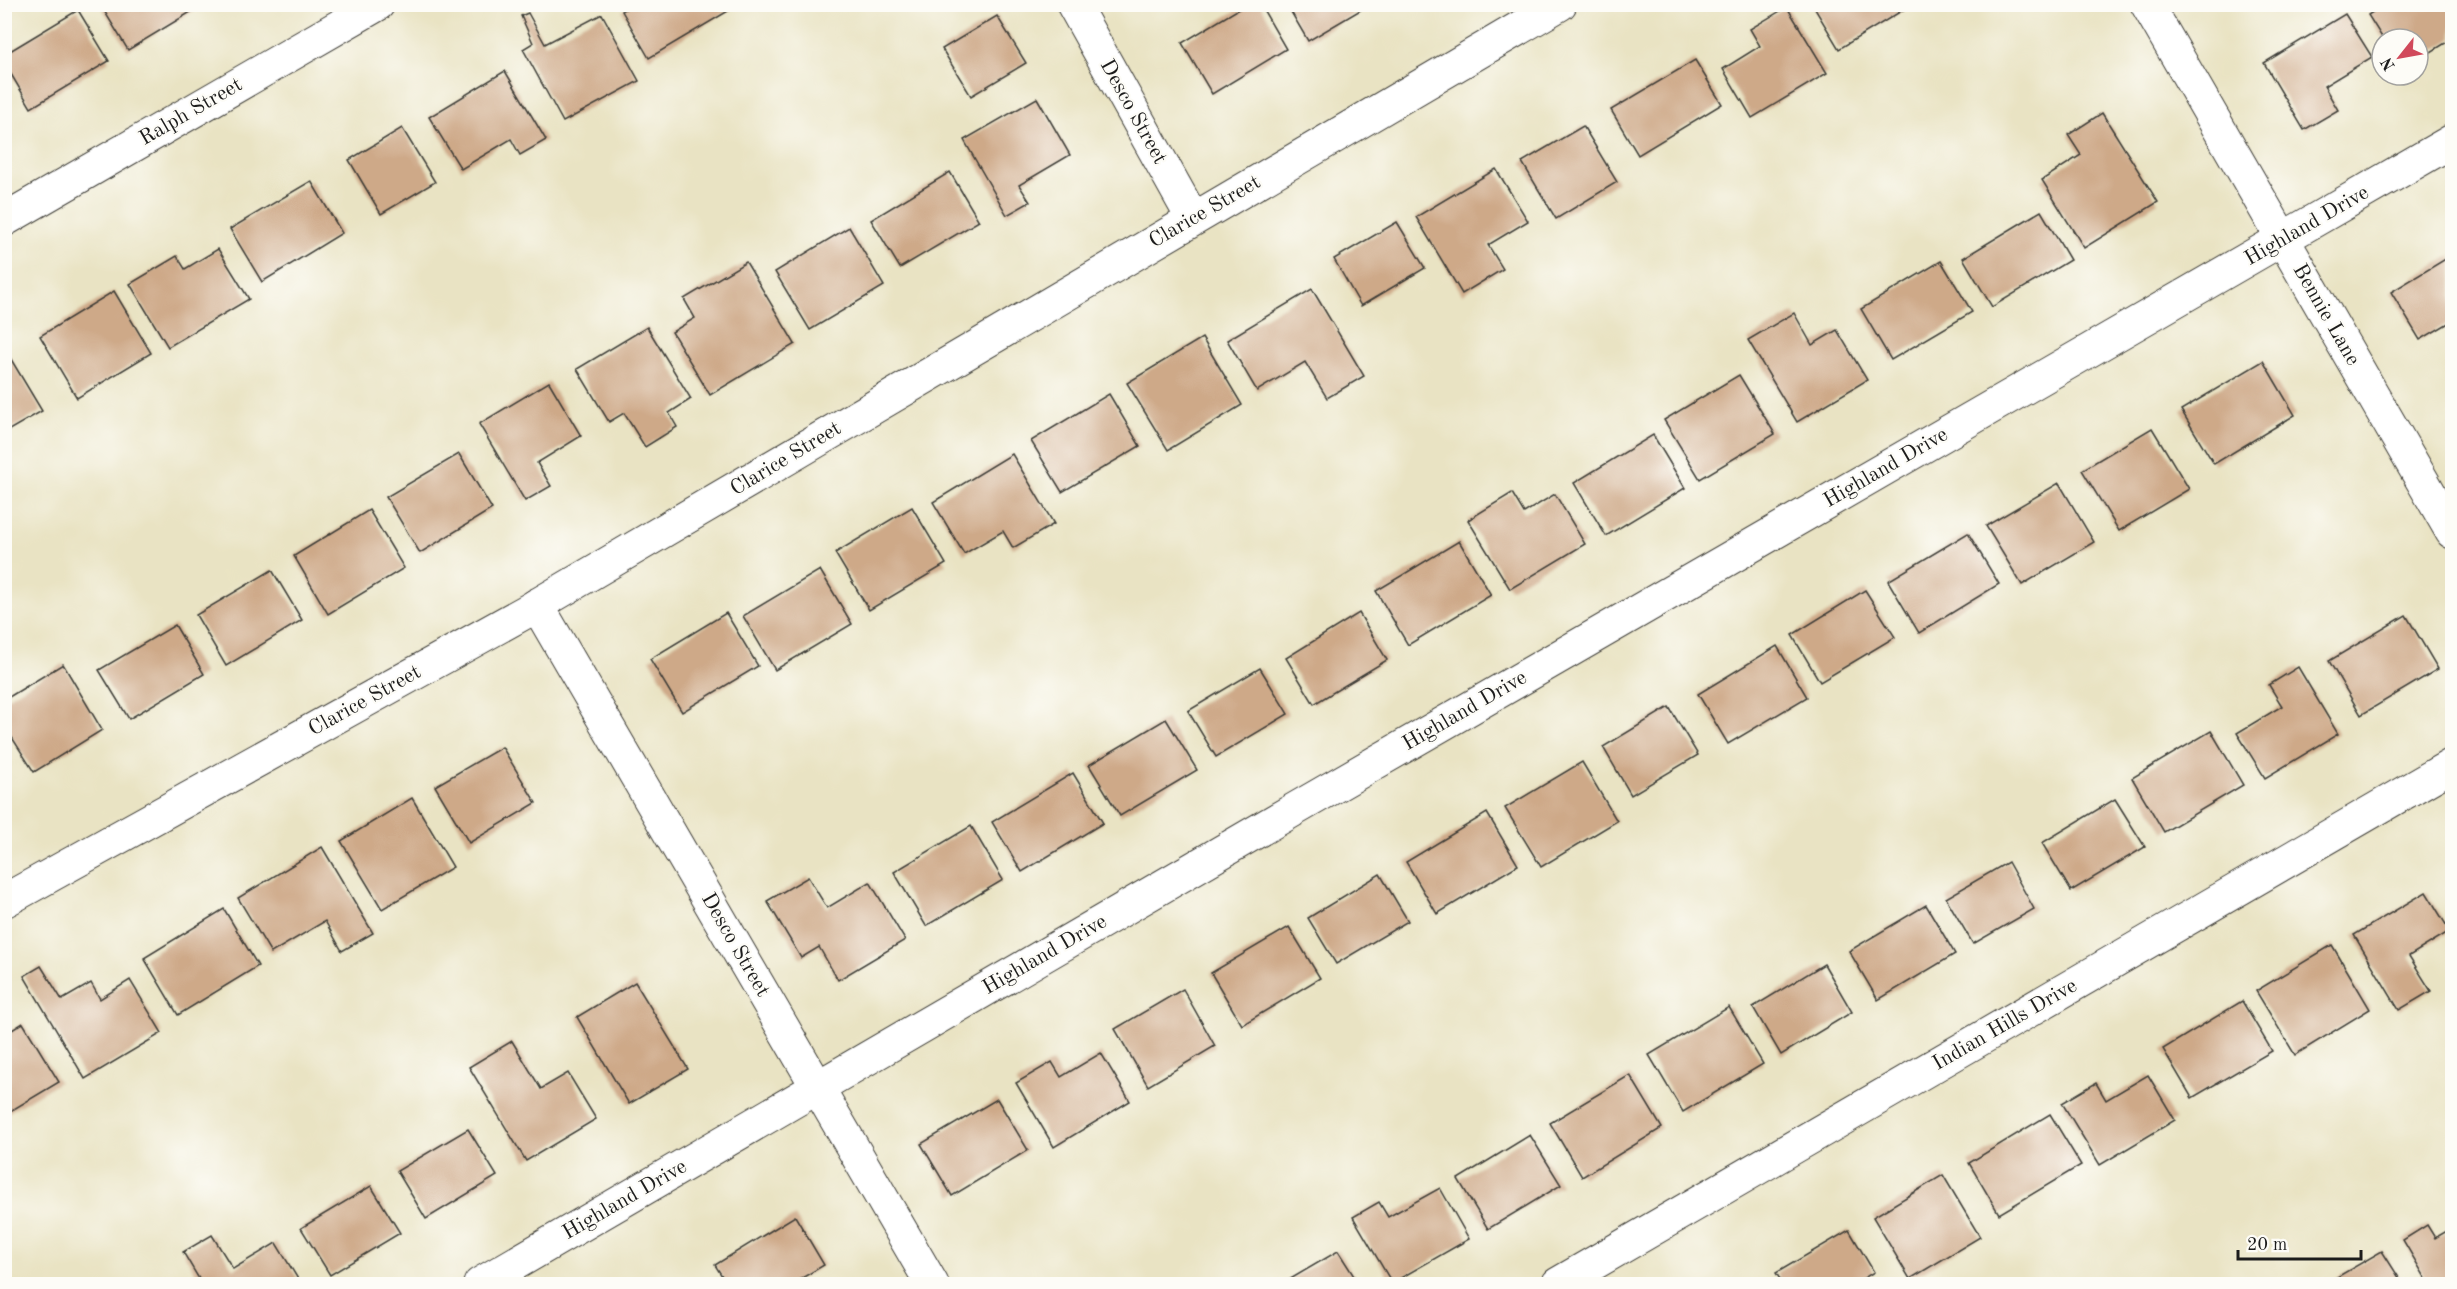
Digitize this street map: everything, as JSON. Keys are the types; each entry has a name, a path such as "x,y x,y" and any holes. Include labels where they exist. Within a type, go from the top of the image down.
{"street":[{"name":"Ralph Street","path":"4,220 378,4"},
{"name":"Desco Street","path":"1073,4 1193,219"},
{"name":"Clarice Street","path":"4,901 537,605 1560,4"},
{"name":"Bennie Lane","path":"2146,4 2452,532"},
{"name":"Highland Drive","path":"480,1284 1328,790 2452,141"},
{"name":"Desco Street","path":"537,605 932,1284"},
{"name":"Indian Hills Drive","path":"1558,1284 2452,765"}],"building":[{"path":"100,4 204,4 128,50"},
{"path":"633,4 740,4 649,58 622,11"},
{"path":"1247,4 1260,4 1286,49 1212,94 1182,43"},
{"path":"1812,4 1913,4 1839,49"},
{"path":"2385,4 2452,4 2452,39 2430,53 2430,27 2376,27 2368,15"},
{"path":"1287,5 1369,5 1308,41"},
{"path":"1787,7 1827,73 1752,118 1723,69 1760,46 1750,29"},
{"path":"78,10 109,61 31,108 5,64 5,54"},
{"path":"528,13 545,44 602,14 639,81 563,122 523,49 533,43 521,16"},
{"path":"2345,14 2370,54 2370,58 2324,86 2338,110 2304,130 2264,63"},
{"path":"997,16 1026,63 971,96 942,49"},
{"path":"1695,60 1722,104 1638,155 1611,110"},
{"path":"505,71 546,140 520,155 511,139 461,169 429,117"},
{"path":"1037,98 1070,155 1019,185 1030,202 1007,215 964,140"},
{"path":"2102,113 2158,202 2084,248 2042,180 2081,155 2068,135"},
{"path":"1583,126 1617,182 1556,219 1522,162"},
{"path":"402,128 435,182 381,214 349,160"},
{"path":"1496,169 1528,221 1488,245 1503,269 1462,294 1416,217"},
{"path":"950,172 979,221 900,268 871,220"},
{"path":"311,181 342,233 262,282 230,229"},
{"path":"2041,211 2070,260 1992,307 1963,258"},
{"path":"1397,222 1425,268 1361,306 1334,259"},
{"path":"849,227 884,286 810,330 775,272"},
{"path":"218,249 249,299 168,347 130,284 177,256 185,269"},
{"path":"2452,255 2452,321 2420,340 2391,292"},
{"path":"1941,261 1972,312 1891,360 1861,309"},
{"path":"746,262 795,344 710,395 672,332 695,318 684,299"},
{"path":"1312,289 1364,376 1327,398 1305,362 1257,391 1227,340"},
{"path":"114,291 151,353 77,398 40,336"},
{"path":"1794,313 1812,345 1837,330 1867,380 1797,422 1748,340"},
{"path":"647,327 691,399 669,413 677,427 645,447 624,413 609,422 577,369"},
{"path":"1202,338 1242,405 1168,450 1127,383"},
{"path":"9,356 42,411 4,433 4,359"},
{"path":"2263,361 2295,415 2214,464 2181,410"},
{"path":"1739,375 1775,434 1700,479 1664,420"},
{"path":"549,382 581,436 537,463 551,486 525,501 479,424"},
{"path":"1109,394 1140,446 1062,492 1031,441"},
{"path":"2152,428 2189,489 2119,531 2082,470"},
{"path":"1653,435 1685,488 1606,536 1574,483"},
{"path":"459,454 492,509 420,553 386,497"},
{"path":"1012,454 1054,524 1013,548 1003,531 964,554 933,502"},
{"path":"2059,483 2094,542 2022,585 1986,526"},
{"path":"1512,493 1524,513 1555,494 1585,544 1510,589 1468,520"},
{"path":"912,507 946,564 869,610 835,553"},
{"path":"369,510 404,568 328,614 294,556"},
{"path":"1968,533 1999,584 1919,633 1888,581"},
{"path":"1459,541 1491,595 1408,645 1376,591"},
{"path":"272,570 302,620 226,666 196,615"},
{"path":"820,570 852,624 775,670 743,616"},
{"path":"1865,590 1895,637 1820,682 1792,635"},
{"path":"726,613 758,666 682,712 650,659"},
{"path":"1359,613 1387,660 1314,704 1286,658"},
{"path":"2406,615 2438,669 2361,715 2329,661"},
{"path":"175,625 204,674 129,719 99,670"},
{"path":"1777,646 1807,697 1728,744 1698,694"},
{"path":"63,664 102,730 34,772 4,725 4,700"},
{"path":"2298,667 2338,734 2265,778 2237,733 2282,706 2269,685"},
{"path":"1260,668 1288,714 1216,757 1188,711"},
{"path":"1669,707 1698,755 1631,795 1603,747"},
{"path":"1166,719 1197,770 1120,816 1089,765"},
{"path":"2211,731 2243,785 2164,832 2132,778"},
{"path":"502,747 536,803 469,843 435,786"},
{"path":"1582,762 1617,821 1541,867 1505,808"},
{"path":"1073,773 1103,823 1022,872 992,822"},
{"path":"412,798 453,867 382,909 341,841"},
{"path":"2115,799 2145,847 2071,891 2042,843"},
{"path":"1487,813 1518,865 1437,914 1406,862"},
{"path":"971,826 1003,880 926,926 894,872"},
{"path":"322,847 373,933 342,951 325,921 271,953 238,898"},
{"path":"2008,862 2034,909 1973,944 1946,898"},
{"path":"1380,874 1408,921 1336,964 1308,918"},
{"path":"808,877 827,908 870,882 905,940 838,980 819,947 801,958 767,901"},
{"path":"2426,892 2450,931 2409,956 2431,991 2399,1010 2354,935"},
{"path":"1926,905 1955,954 1878,1000 1849,951"},
{"path":"224,909 258,966 178,1015 144,958"},
{"path":"1289,927 1320,978 1242,1025 1211,973"},
{"path":"2332,945 2370,1009 2295,1055 2256,991"},
{"path":"1824,964 1852,1012 1781,1055 1753,1007"},
{"path":"41,966 62,1000 91,983 100,999 130,980 162,1033 85,1079 24,976"},
{"path":"635,982 688,1069 629,1104 577,1017"},
{"path":"1183,989 1215,1046 1148,1086 1115,1029"},
{"path":"2242,1001 2272,1051 2192,1098 2163,1049"},
{"path":"1729,1007 1763,1064 1683,1112 1649,1055"},
{"path":"23,1023 59,1082 4,1115 4,1035"},
{"path":"512,1041 541,1089 568,1073 596,1119 526,1161 469,1067"},
{"path":"1101,1053 1130,1101 1054,1147 1016,1083 1052,1062 1061,1077"},
{"path":"1630,1075 1662,1128 1582,1177 1550,1123"},
{"path":"2148,1075 2175,1120 2100,1165 2062,1103 2096,1083 2106,1100"},
{"path":"997,1099 1028,1150 952,1196 921,1144"},
{"path":"2050,1114 2081,1165 1999,1214 1969,1163"},
{"path":"468,1129 497,1176 426,1219 397,1171"},
{"path":"1530,1135 1561,1185 1488,1229 1458,1179"},
{"path":"1943,1175 1980,1237 1910,1279 1873,1217"},
{"path":"371,1186 400,1233 330,1275 301,1228"},
{"path":"1440,1188 1469,1239 1392,1283 1353,1217 1379,1202 1388,1217"},
{"path":"795,1216 824,1265 792,1284 727,1284 715,1265"},
{"path":"2427,1225 2435,1238 2452,1228 2452,1284 2429,1284 2403,1240"},
{"path":"1849,1230 1874,1272 1854,1284 1783,1284 1776,1273"},
{"path":"212,1235 233,1269 276,1243 301,1284 202,1284 183,1252"},
{"path":"1338,1251 1359,1284 1282,1284"},
{"path":"2382,1251 2403,1284 2325,1284"}]}
